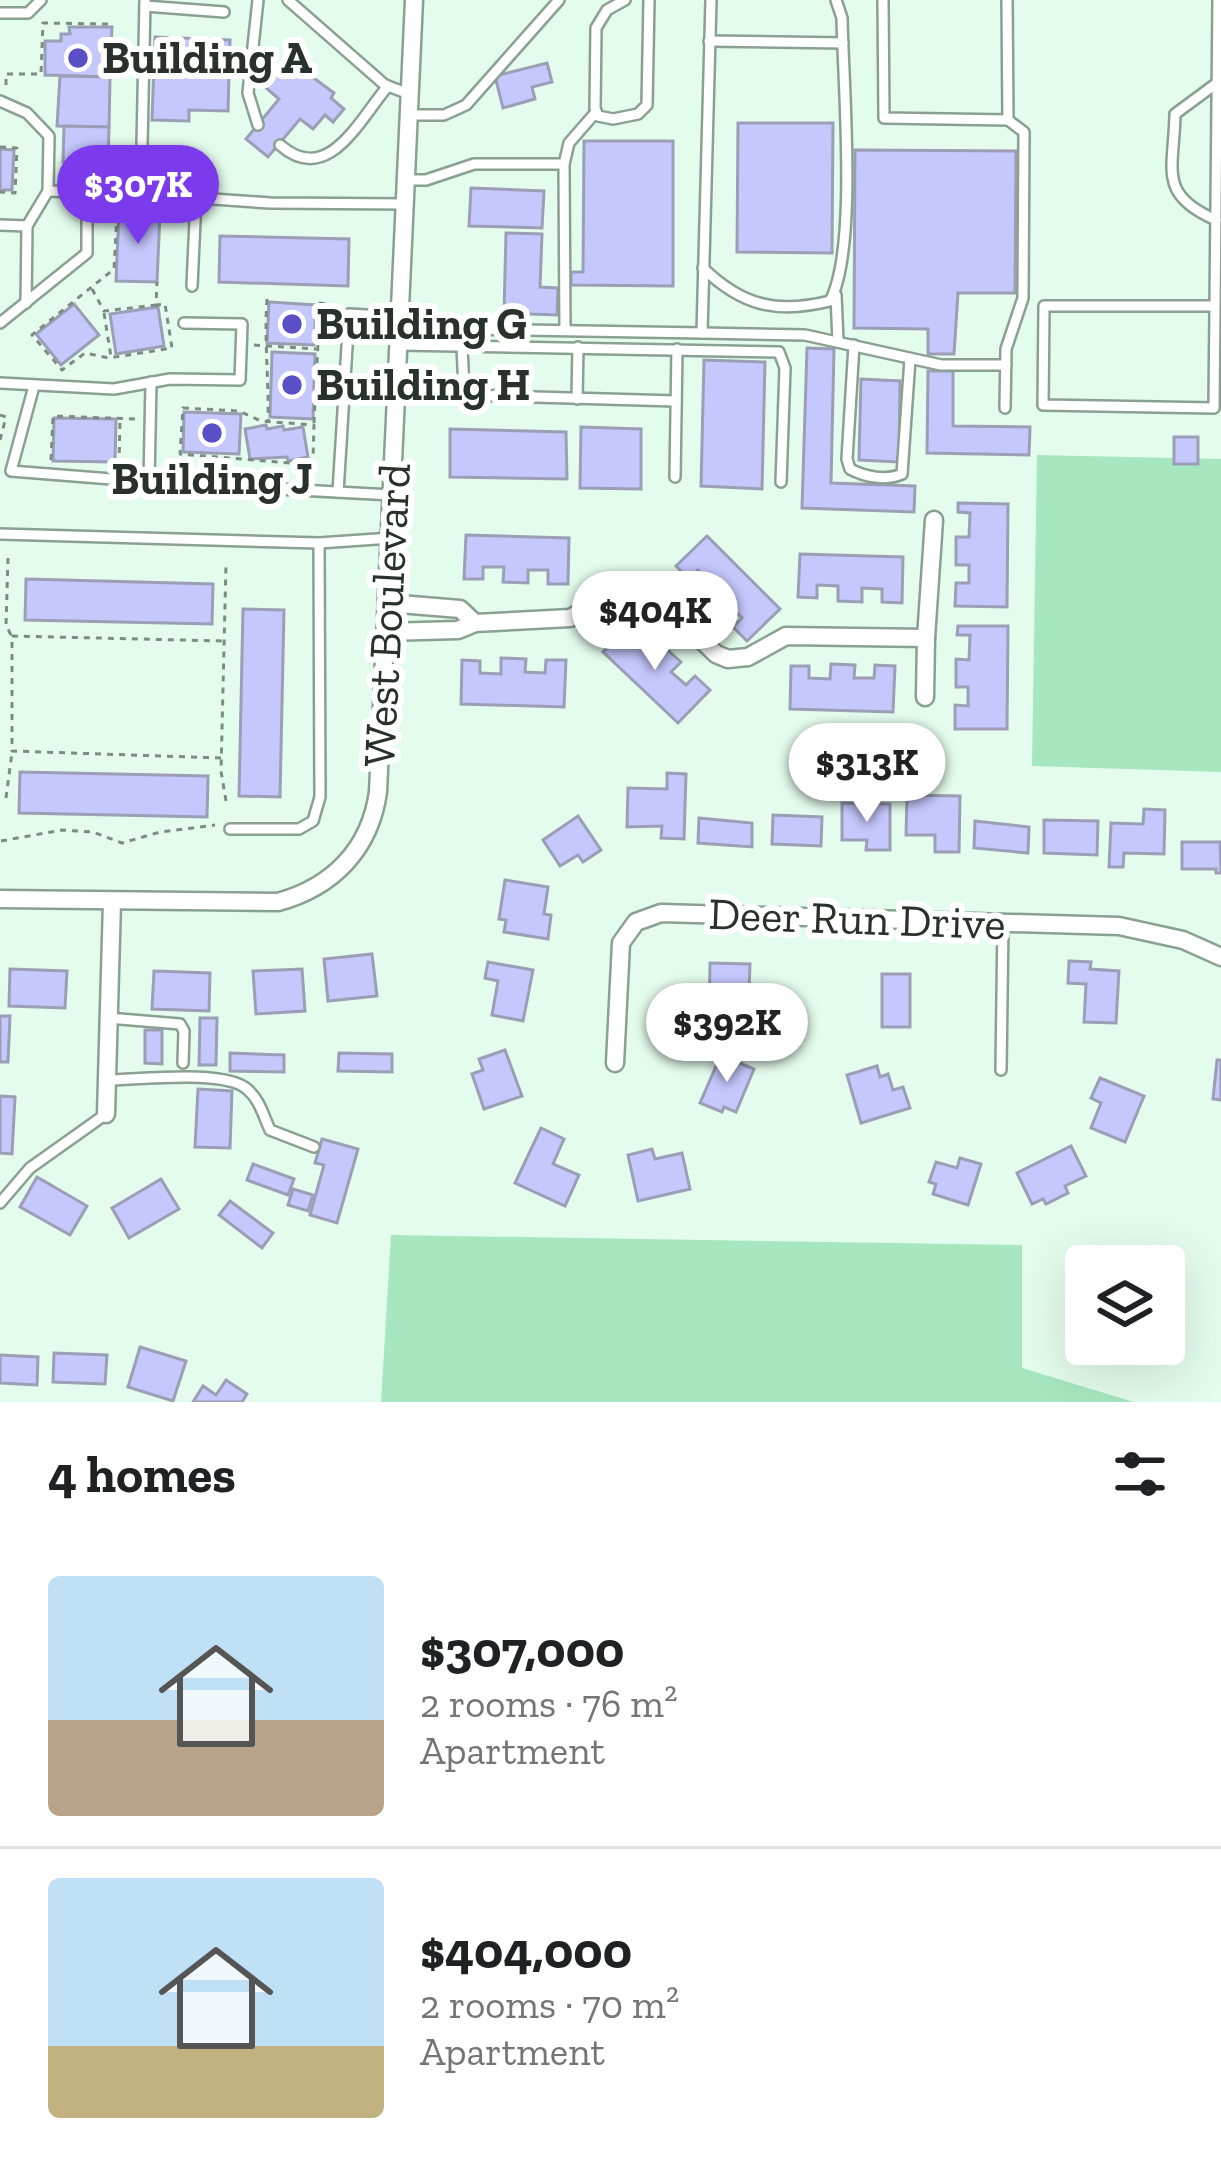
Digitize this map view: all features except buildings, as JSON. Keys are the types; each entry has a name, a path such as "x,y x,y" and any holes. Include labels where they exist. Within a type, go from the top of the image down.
{"street":[{"name":"West Boulevard","path":"0,898 278,902 308,893 342,868 362,844 376,805 414,0"},
{"path":"925,697 934,520"},
{"path":"386,632 570,618 622,590 635,589 656,596 716,654 728,659 748,657 786,636 926,638"},
{"path":"387,603 460,609 475,622"},
{"path":"106,1114 112,902"},
{"name":"Deer Run Drive","path":"615,1063 618,956 628,930 662,913 1119,926 1184,940 1221,957"}],"lane":[{"path":"0,13 28,13 41,0"},
{"path":"258,0 248,93 258,124"},
{"path":"287,0 388,86 412,95"},
{"path":"411,115 444,115 466,105 559,0"},
{"path":"565,331 564,164 569,143 596,112 596,28 607,10 625,0"},
{"path":"596,112 613,119 644,111 649,0"},
{"path":"702,332 710,0"},
{"path":"703,268 725,290 758,305 802,308 830,301 841,280 845,239 843,43 836,0"},
{"path":"883,0 884,118 1008,120 1024,132 1022,298 1009,334 1005,408"},
{"path":"1007,0 1008,120"},
{"path":"1215,306 1044,306 1043,404 1214,408 1219,63 1218,0"},
{"path":"141,194 145,3 224,11"},
{"path":"709,41 843,43"},
{"path":"1216,220 1178,199 1173,187 1175,114 1217,82"},
{"path":"280,145 308,161 330,156 388,86"},
{"path":"3,103 27,113 49,136 48,191 27,226 26,303"},
{"path":"408,180 426,180 474,164 564,164"},
{"path":"48,191 407,204"},
{"path":"0,323 87,253 87,193"},
{"path":"192,286 196,198"},
{"path":"0,225 27,226"},
{"path":"836,290 838,341"},
{"path":"338,492 349,314 462,346 779,352 784,368 781,482"},
{"path":"0,383 115,389 170,379 240,380 242,324 184,323"},
{"path":"401,330 805,335 941,365 1006,364"},
{"path":"854,345 847,459 850,469 859,474 892,478 902,473 910,359"},
{"path":"462,346 467,395 676,401"},
{"path":"578,347 578,399"},
{"path":"675,477 677,349"},
{"path":"149,482 151,382"},
{"path":"34,386 5,470 393,495"},
{"path":"0,534 319,543 391,538"},
{"path":"227,827 299,829 313,821 320,797 319,543"},
{"path":"1001,1070 1003,923"},
{"path":"108,1018 180,1024 183,1063"},
{"path":"106,1081 204,1078 239,1083 258,1101 270,1130 314,1147"},
{"path":"0,1204 30,1168 106,1114"}],"path":[{"path":"3,103 6,74 41,74 43,23 108,24"},
{"path":"0,147 17,148 15,193 0,192"},
{"path":"60,166 104,166 106,193"},
{"path":"104,311 165,304 172,348 111,357 85,353 62,370 32,335 114,268 117,214"},
{"path":"156,305 157,283"},
{"path":"91,287 104,311 111,357"},
{"path":"267,298 268,422"},
{"path":"314,425 268,422 239,411 183,409 180,454 290,464 313,460 320,303 337,304 349,314"},
{"path":"241,344 318,349"},
{"path":"0,415 6,417 0,440"},
{"path":"51,474 52,416 150,419"},
{"path":"119,480 120,418"},
{"path":"6,798 12,751 8,558"},
{"path":"226,564 221,758 226,801"},
{"path":"12,636 224,641"},
{"path":"12,751 221,758"},
{"path":"1,841 80,830 122,843 160,832 227,827"}],"green space":[{"path":"1037,455 1221,459 1221,772 1032,766"},
{"path":"391,1235 1022,1245 1022,1368 1134,1402 381,1402"}],"place":[{"name":"Building A","path":"78,58"},
{"name":"Building G","path":"292,324"},
{"name":"Building H","path":"292,385"},
{"name":"Building J","path":"212,433"}]}
